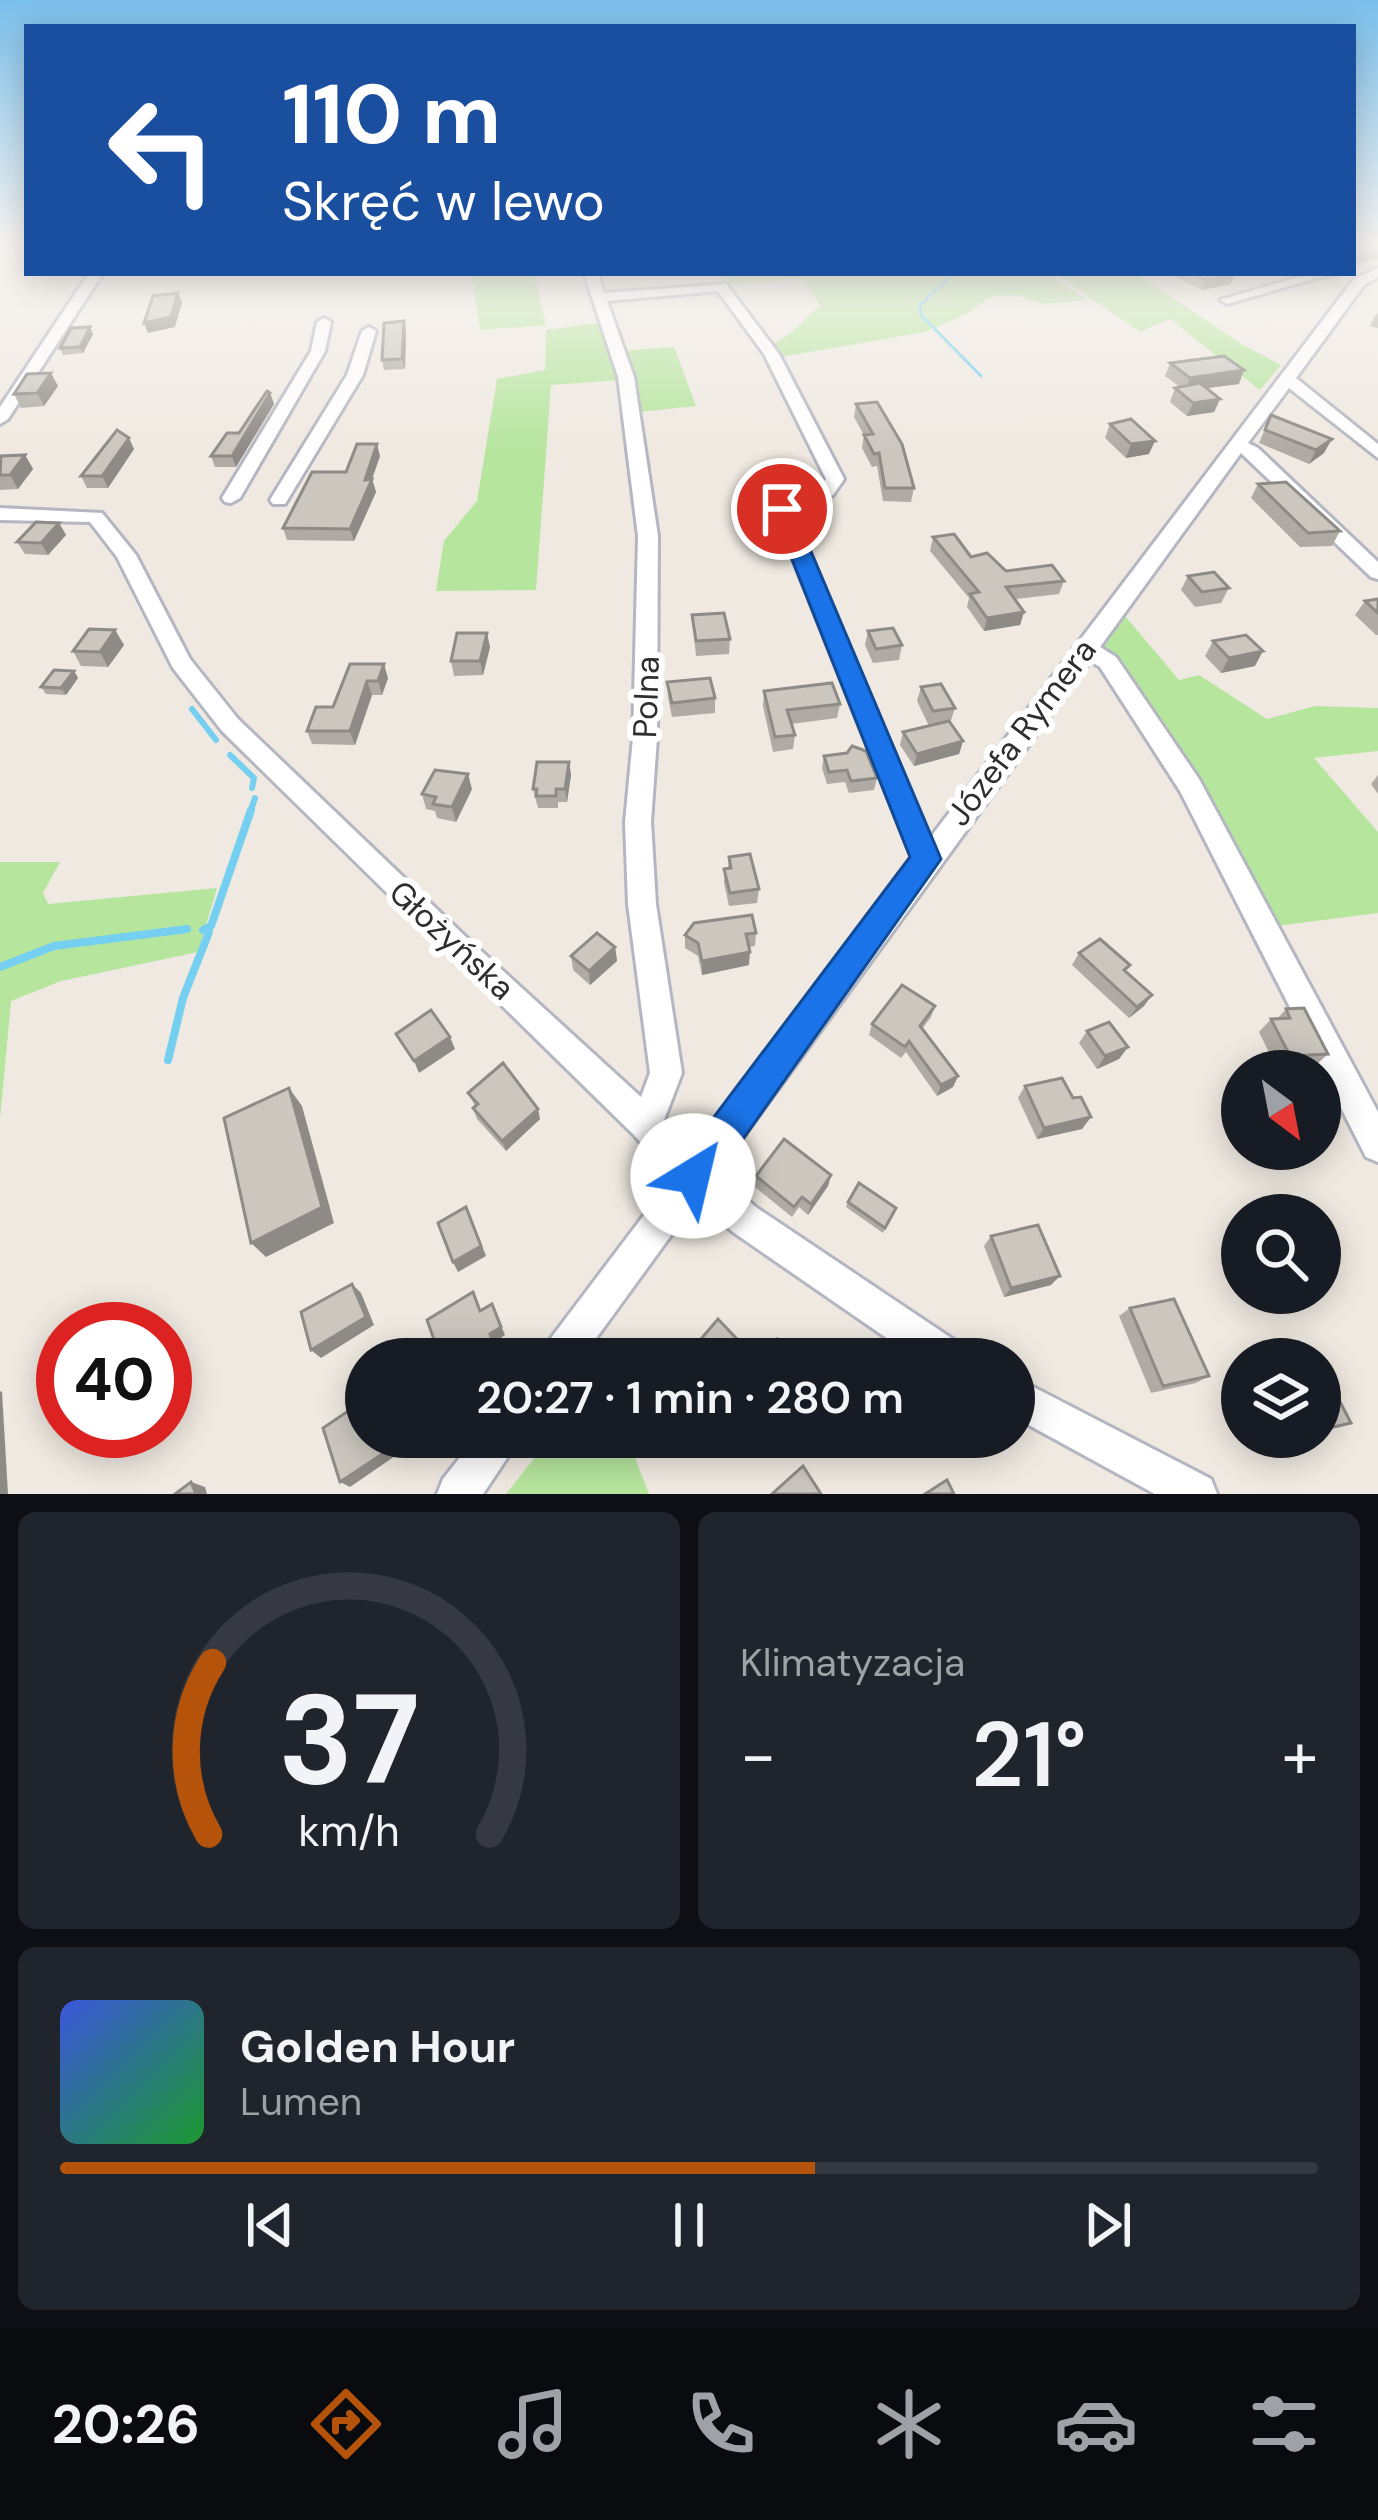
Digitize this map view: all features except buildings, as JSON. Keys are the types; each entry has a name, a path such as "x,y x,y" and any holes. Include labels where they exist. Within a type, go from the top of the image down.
{"street":[{"path":"0,419 71,312"},
{"name":"Polna","path":"605,312 626,377 645,492 649,557 638,822 642,904 666,1072 646,1124"},
{"path":"743,312 795,395 835,479 827,491 782,509 926,859"},
{"name":"Józefa Rymera","path":"574,1338 1083,647 1340,312"},
{"path":"231,498 318,351 324,322"},
{"path":"279,500 355,375 369,331"},
{"path":"1287,379 1378,453"},
{"path":"1236,444 1252,452 1378,573"},
{"name":"Głożyńska","path":"0,514 95,517 126,555 181,663 230,725 646,1124 693,1176 745,1220 919,1338"},
{"path":"1083,647 1108,662 1190,786 1378,1145"},
{"path":"1035,1407 1196,1494"},
{"path":"458,1494 485,1458"}],"green space":[{"path":"477,312 543,312 546,325 480,330"},
{"path":"813,312 970,312 926,332 780,357 770,345"},
{"path":"1110,312 1193,312 1281,365 1260,390 1170,319 1140,332"},
{"path":"606,322 620,380 551,385 536,590 436,591 444,541 477,501 497,379 545,370 546,330"},
{"path":"674,347 696,406 638,412 622,351"},
{"path":"1125,616 1179,680 1199,675 1267,719 1315,706 1378,708 1378,751 1314,758 1378,832 1378,913 1276,926 1102,644"},
{"path":"0,862 60,862 43,893 48,904 217,888 198,952 61,981 11,1001 0,1119"},
{"path":"534,1458 635,1458 649,1494 506,1494"}],"waterway":[{"path":"921,312 981,376"},
{"path":"192,709 216,740"},
{"path":"230,755 254,778 252,788"},
{"path":"251,810 255,798"},
{"path":"168,1060 183,998 209,932 203,930 211,926 251,810"},
{"path":"0,967 54,946 187,929"}],"route":[{"path":"693,1176 926,859 782,509"}]}
